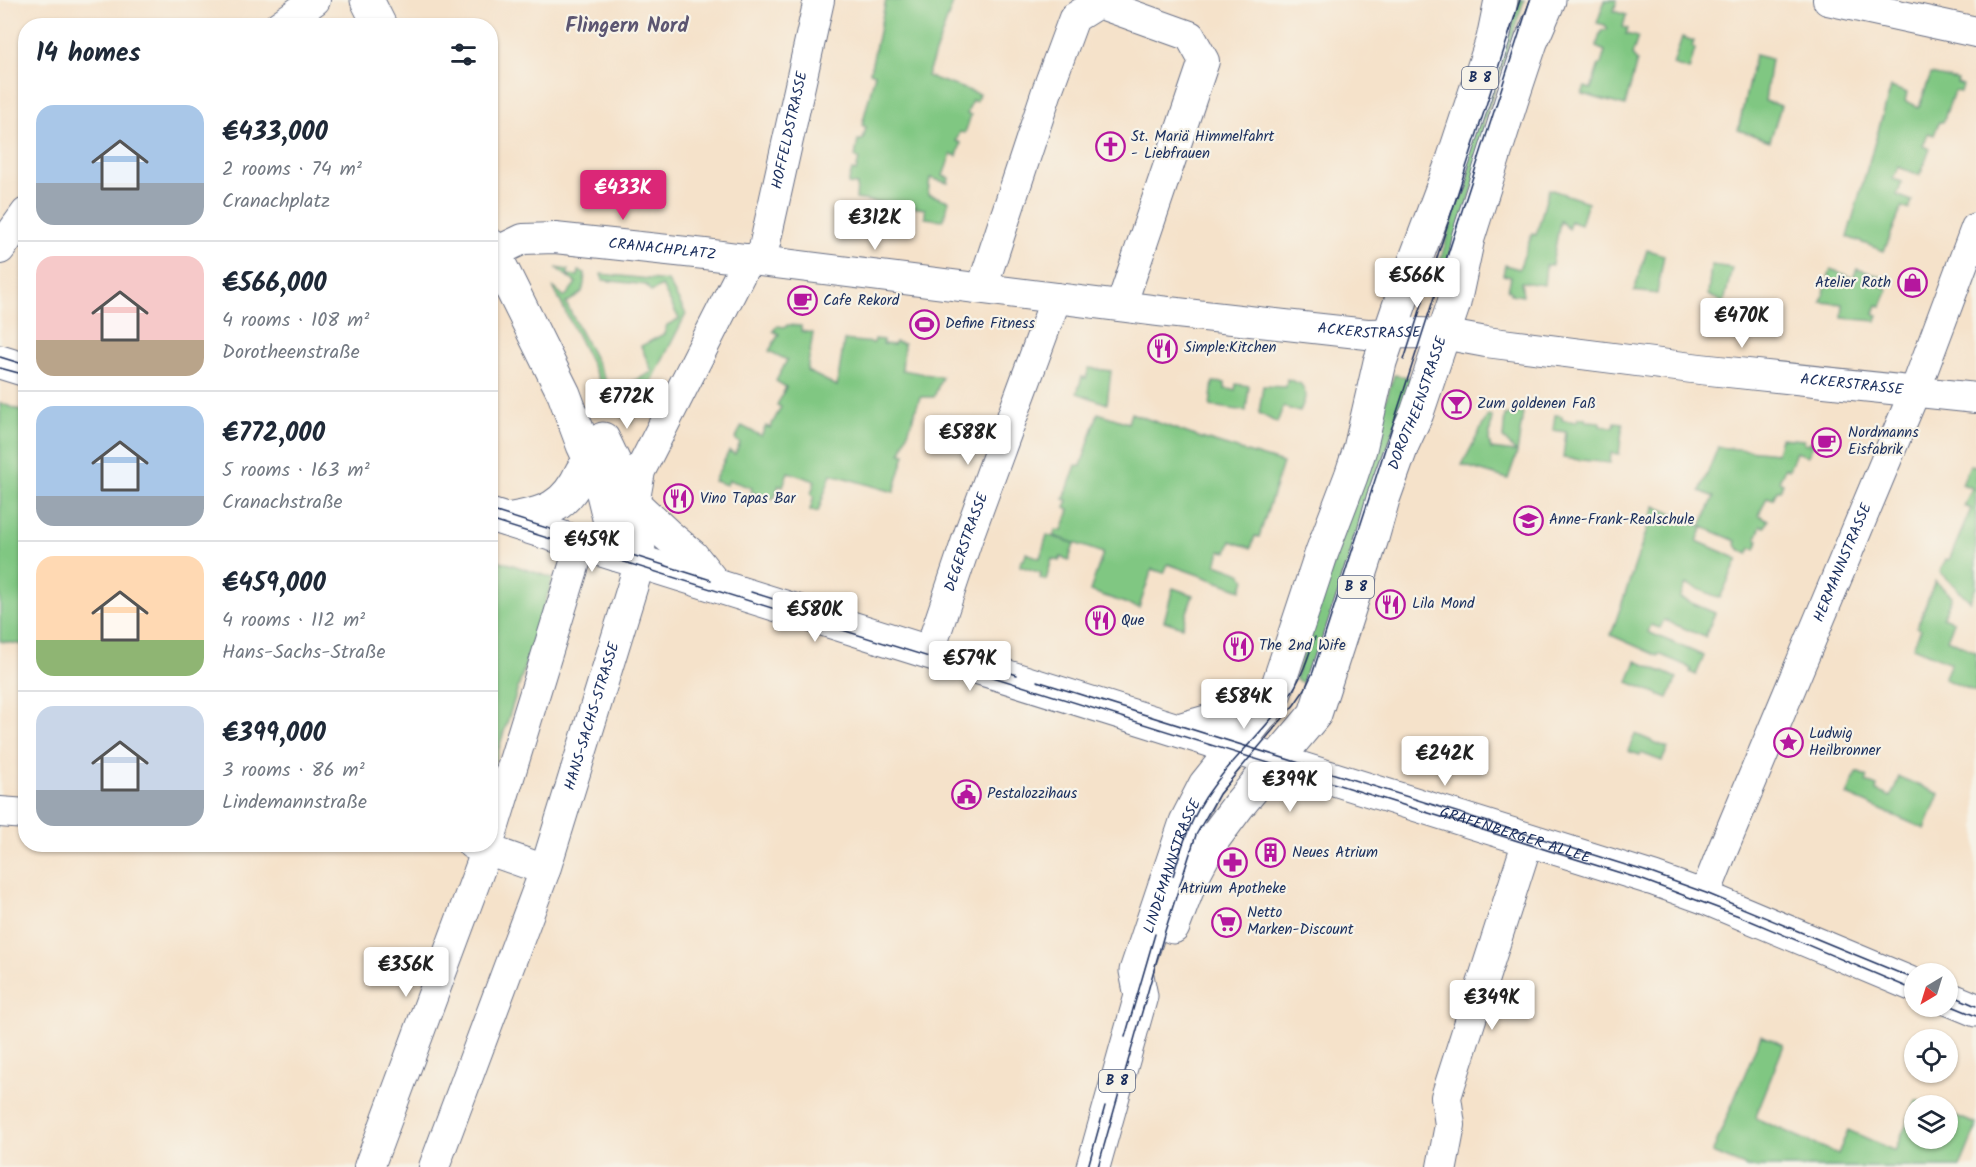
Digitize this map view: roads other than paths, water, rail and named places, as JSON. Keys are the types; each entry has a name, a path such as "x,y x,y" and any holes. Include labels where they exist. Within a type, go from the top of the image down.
{"main road":[{"path":"367,0 376,18"},
{"name":"B 8","path":"1276,760 1270,733 1273,697 1322,552 1354,467 1380,362 1453,160 1493,39 1501,0"},
{"path":"1507,113 1500,92 1530,0"},
{"name":"DOROTHEENSTRASSE","path":"1276,760 1315,714 1383,499 1403,443 1417,413 1454,303 1468,237 1507,113 1531,42 1549,0"},
{"path":"1443,334 1428,316 1422,304 1458,188 1453,160"},
{"path":"498,261 564,394 582,458 589,518 581,543"},
{"path":"0,362 18,368"},
{"path":"564,394 598,430 634,504 692,555 716,585"},
{"path":"499,517 546,511 557,506 577,482 582,458"},
{"path":"582,458 600,481 629,558"},
{"path":"629,558 634,504"},
{"name":"GRAFENBERGER ALLEE","path":"499,517 1654,879 1704,897 1904,980"},
{"path":"1186,822 1196,769 1194,756 1178,730 1250,709 1273,697"},
{"name":"B 8","path":"1238,806 1244,769 1235,748 1273,697"},
{"path":"1238,806 1293,785 1338,779 1320,747 1315,714"},
{"name":"LINDEMANNSTRASSE","path":"1141,996 1136,971 1186,822 1205,785 1235,748"},
{"name":"LINDEMANNSTRASSE","path":"1093,1167 1141,996 1156,978 1179,909 1200,860 1238,806 1276,760"},
{"path":"1958,1003 1976,1010"}],"street":[{"path":"290,18 315,0"},
{"name":"HOFFELDSTRASSE","path":"634,504 640,471 755,260 819,0"},
{"path":"1828,0 1976,32"},
{"path":"982,288 1047,91 1074,18 1098,3 1148,10 1190,36 1204,61 1121,306"},
{"path":"0,249 18,224"},
{"name":"HERMANNSTRASSE","path":"1704,897 1915,391 1976,228"},
{"name":"CRANACHPLATZ","path":"498,247 523,239 555,238 755,260"},
{"name":"ACKERSTRASSE","path":"755,260 1367,334 1443,334 1486,342 1700,369 1976,398"},
{"name":"DEGERSTRASSE","path":"929,653 969,534 1056,298"},
{"path":"498,803 581,543"},
{"name":"HANS-SACHS-STRASSE","path":"434,1167 545,870 629,558"},
{"path":"0,812 18,813"},
{"path":"1442,1167 1450,1125 1446,1097 1528,840"},
{"path":"498,850 545,870"},
{"path":"369,1167 482,852"}],"tram line":[{"path":"1404,360 1520,0"},
{"path":"1098,1167 1165,931 1196,835 1219,794 1294,705 1313,672 1530,0"},
{"path":"0,357 18,363"},
{"path":"0,368 18,373"},
{"path":"498,513 711,580"},
{"path":"498,522 1640,879 1739,916 1904,986"},
{"path":"751,592 831,617"},
{"path":"1173,876 1184,841 1199,808 1221,776 1271,720 1294,689 1315,637"},
{"path":"929,647 1017,675"},
{"path":"1037,681 1648,872 1706,893 1904,975"},
{"path":"1125,1037 1155,934"},
{"path":"1958,998 1976,1006"},
{"path":"1958,1009 1976,1016"},
{"path":"1088,1167 1105,1106"}],"place":[{"name":"St. Mariä Himmelfahrt - Liebfrauen","path":"1110,146"},
{"name":"Atelier Roth","path":"1912,283"},
{"name":"Cafe Rekord","path":"802,301"},
{"name":"Define Fitness","path":"924,324"},
{"name":"Simple:Kitchen","path":"1163,348"},
{"name":"Zum goldenen Faß","path":"1456,404"},
{"name":"Nordmanns Eisfabrik","path":"1827,442"},
{"name":"Vino Tapas Bar","path":"679,499"},
{"name":"Anne-Frank-Realschule","path":"1528,520"},
{"name":"Lila Mond","path":"1391,604"},
{"name":"Que","path":"1100,621"},
{"name":"The 2nd Wife","path":"1238,646"},
{"name":"Ludwig Heilbronner","path":"1788,743"},
{"name":"Pestalozzihaus","path":"966,794"},
{"name":"Neues Atrium","path":"1271,853"},
{"name":"Atrium Apotheke","path":"1233,862"},
{"name":"Netto Marken-Discount","path":"1226,922"}],"district":[{"name":"Flingern Nord","path":"627,26"}]}
